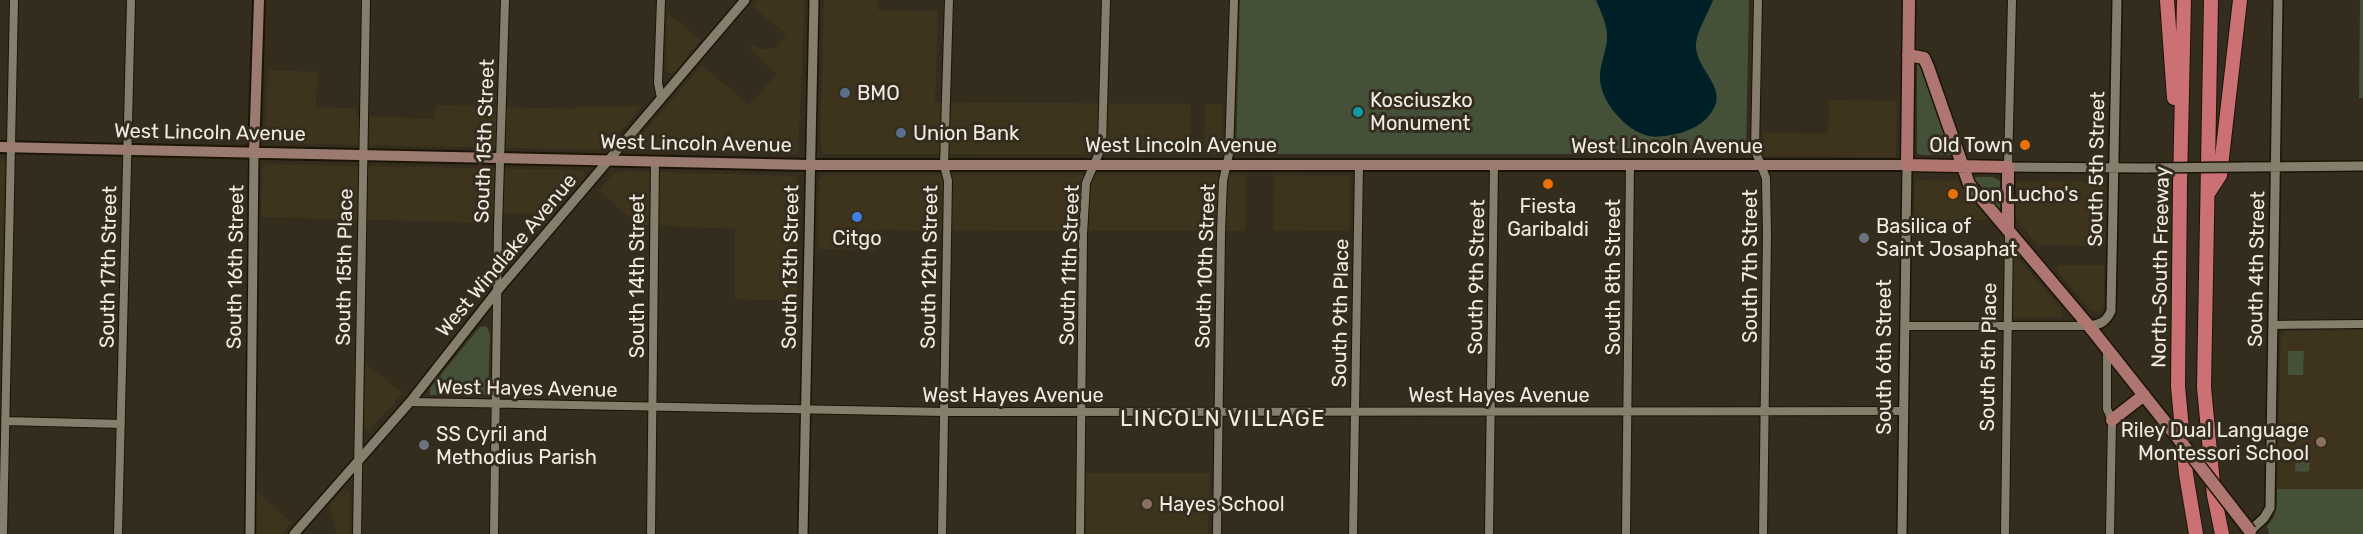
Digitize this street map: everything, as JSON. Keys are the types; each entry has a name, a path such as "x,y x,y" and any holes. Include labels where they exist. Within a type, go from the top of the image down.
{"highway":[{"path":"2167,0 2180,184"},
{"name":"North-South Freeway","path":"2184,0 2178,386 2186,474 2196,534"},
{"path":"2211,0 2204,387 2214,495 2222,534"},
{"path":"2208,194 2220,175 2238,0"}],"main road":[{"name":"South 16th Street","path":"254,153 259,0"},
{"name":"South 6th Street","path":"1907,165 1909,0"},
{"path":"1908,55 1924,58 1969,184 2089,326 2252,533"},
{"name":"West Lincoln Avenue","path":"5,147 810,165 2008,166"},
{"name":"South 5th Place","path":"2008,166 2008,230"},
{"path":"2112,420 2144,395"}],"street":[{"path":"3,534 6,421 5,147 14,0"},
{"name":"South 17th Street","path":"118,534 131,0"},
{"name":"South 15th Place","path":"357,534 366,0"},
{"name":"South 15th Street","path":"494,534 499,158 505,0"},
{"path":"661,0 658,83 662,98"},
{"name":"West Windlake Avenue","path":"294,534 410,402 498,290 745,0"},
{"name":"South 13th Street","path":"803,534 814,0"},
{"name":"South 12th Street","path":"942,534 948,181 944,165 949,0"},
{"name":"South 11th Street","path":"1080,534 1083,234 1086,183 1102,146 1106,0"},
{"name":"South 10th Street","path":"1217,534 1223,181 1227,165 1234,0"},
{"name":"South 7th Street","path":"1758,0 1755,150 1766,178 1767,234 1763,534"},
{"name":"South 5th Place","path":"2008,166 2012,0"},
{"name":"South 5th Street","path":"2089,326 2102,323 2111,311 2118,0"},
{"name":"South 4th Street","path":"2252,533 2270,508 2278,0"},
{"name":"South 16th Street","path":"250,534 254,153"},
{"name":"South 14th Street","path":"651,534 655,161"},
{"name":"South 9th Place","path":"1353,534 1359,165"},
{"name":"South 9th Street","path":"1489,534 1494,165"},
{"name":"South 8th Street","path":"1626,534 1630,165"},
{"name":"South 6th Street","path":"1902,534 1907,165"},
{"name":"West Lincoln Avenue","path":"2008,166 2114,168 2363,166"},
{"name":"South 5th Place","path":"2005,534 2008,230"},
{"path":"2273,325 2363,324"},
{"path":"1905,326 2089,326"},
{"path":"2107,349 2107,410 2112,420 2110,534"},
{"name":"West Hayes Avenue","path":"410,402 944,412 1904,411"},
{"path":"6,421 121,424"}],"shaded area":[{"path":"758,0 805,0 798,154 639,150 636,146 639,138 702,65 749,105 777,74 750,49 754,45 760,49 776,48 786,34 752,6"},
{"path":"824,0 878,0 878,10 938,11 935,102 1191,104 1190,155 823,154 820,145"},
{"path":"667,12 701,40 677,70 671,74 666,71"},
{"path":"268,70 317,72 316,107 356,108 356,116 435,119 436,105 576,109 577,106 642,106 605,150 272,143 265,139"},
{"path":"1829,100 1897,101 1896,157 1764,156 1763,133 1828,134"},
{"path":"1205,104 1223,104 1222,137 1219,151 1215,155 1204,155"},
{"path":"0,157 5,162 5,169 0,352"},
{"path":"265,164 580,170 585,173 584,178 552,214 491,213 491,223 261,217 262,169"},
{"path":"621,171 797,176 797,301 735,299 735,229 647,225 639,227 599,190 613,174"},
{"path":"824,175 1245,175 1245,231 875,230 875,251 818,249 819,181"},
{"path":"1274,175 1350,176 1349,231 1273,230"},
{"path":"1918,180 1959,181 1987,218 1984,220 1914,221 1915,183"},
{"path":"2097,181 2102,184 2106,190 2105,246 2044,245 2039,248 2013,214 2013,185 2016,182"},
{"path":"2016,256 2062,310 2062,318 2013,318 2013,258"},
{"path":"2060,265 2104,265 2104,306 2101,311 2091,311 2055,268"},
{"name":"Riley Dual Language Montessori School","path":"2363,330 2363,489 2277,489 2281,335 2287,331"},
{"path":"365,363 403,393 369,431 364,426"},
{"name":"Hayes School","path":"1086,473 1210,473 1208,534 1086,534"},
{"path":"344,489 350,492 350,534 337,534 330,506"},
{"path":"256,490 291,523 282,534 257,534"}],"green space":[{"path":"1240,0 1749,0 1746,150 1740,154 1240,154 1236,150"},
{"path":"2360,0 2363,0 2363,98 2359,98"},
{"path":"1920,63 1953,155 1917,153 1917,64"},
{"path":"1974,177 1993,177 2000,181 2000,212 1972,181"},
{"path":"485,326 490,336 488,395 430,395 430,388 480,327"},
{"path":"2288,351 2304,351 2303,375 2288,375"},
{"path":"2302,448 2306,449 2310,455 2309,471 2305,472 2295,471 2296,455"},
{"path":"2277,489 2363,489 2363,534 2269,534 2267,526 2275,513"}],"water":[{"path":"1596,0 1713,0 1696,43 1699,60 1716,90 1717,98 1715,106 1705,120 1680,133 1653,137 1640,133 1617,115 1605,98 1600,80 1607,34"}],"place":[{"name":"BMO","path":"845,93"},
{"name":"Kosciuszko Monument","path":"1358,112"},
{"name":"Union Bank","path":"901,133"},
{"name":"Old Town","path":"2025,145"},
{"name":"Fiesta Garibaldi","path":"1548,184"},
{"name":"Don Lucho's","path":"1953,194"},
{"name":"Citgo","path":"857,217"},
{"name":"Basilica of Saint Josaphat","path":"1864,238"},
{"name":"Riley Dual Language Montessori School","path":"2321,442"},
{"name":"SS Cyril and Methodius Parish","path":"424,445"},
{"name":"Hayes School","path":"1147,504"}],"district":[{"name":"LINCOLN VILLAGE","path":"1223,418"}]}
